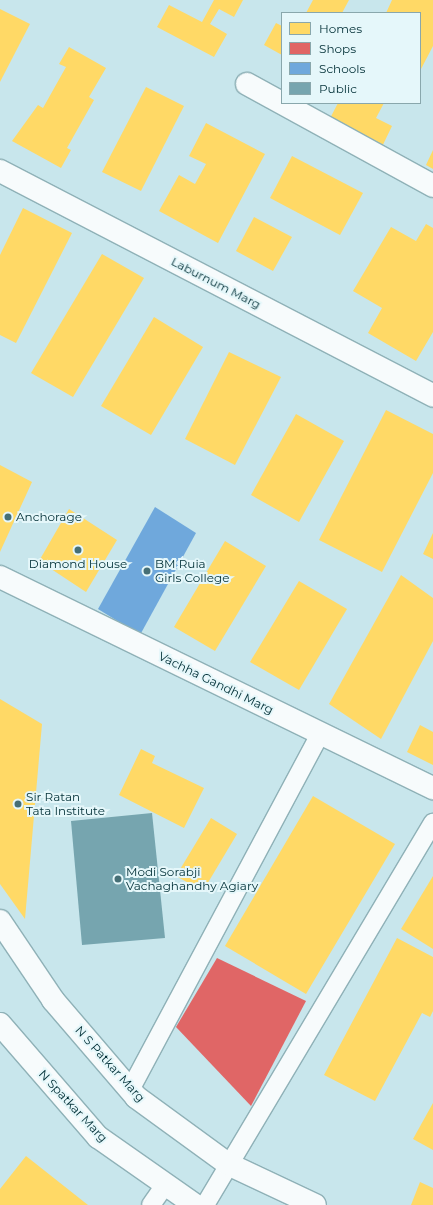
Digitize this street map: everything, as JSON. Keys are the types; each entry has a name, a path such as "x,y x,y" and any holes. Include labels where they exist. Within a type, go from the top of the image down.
{"street":[{"path":"246,84 281,103"},
{"path":"283,104 433,186"},
{"name":"Laburnum Marg","path":"0,171 433,394"},
{"name":"Vachha Gandhi Marg","path":"0,578 433,788"},
{"name":"N S Patkar Marg","path":"0,921 53,1000 130,1090 228,1164 315,1205"},
{"name":"N Spatkar Marg","path":"0,1024 98,1137 194,1205"}],"lane":[{"path":"130,1090 320,734"},
{"path":"205,1205 228,1164 433,823"},
{"path":"151,1205 165,1185"}],"building: Homes":[{"path":"214,0 243,0 234,17 219,9 210,24 227,34 214,57 157,27 169,5 202,22"},
{"path":"313,0 349,0 343,12 307,12"},
{"path":"392,0 433,0 433,46 421,69 421,12 386,12"},
{"path":"0,9 30,24 0,82"},
{"path":"276,23 281,26 281,54 264,45"},
{"path":"69,47 106,68 89,97 94,100 67,148 71,150 61,168 12,141 38,105 43,108 66,67 59,64"},
{"path":"146,87 184,106 141,191 102,172"},
{"path":"337,104 383,104 376,118 392,126 379,153 326,126"},
{"path":"206,123 265,154 218,243 159,211 179,175 195,184 206,164 189,156"},
{"path":"433,150 433,169 426,165"},
{"path":"292,156 363,193 340,235 270,198"},
{"path":"23,208 72,233 16,343 0,335 0,255"},
{"path":"254,217 292,237 273,271 236,251"},
{"path":"426,224 433,228 433,332 416,361 368,333 382,308 353,291 391,227 416,241"},
{"path":"102,254 144,278 73,397 31,373"},
{"path":"154,317 203,347 151,435 101,406"},
{"path":"229,352 281,377 235,465 185,439"},
{"path":"386,410 433,434 433,473 382,572 319,540"},
{"path":"296,414 344,441 299,522 251,495"},
{"name":"Anchorage","path":"0,465 32,482 0,552"},
{"name":"Diamond House","path":"69,509 117,540 86,592 39,561"},
{"path":"433,533 433,559 423,554"},
{"path":"225,541 266,566 215,651 174,627"},
{"path":"401,575 433,598 433,641 381,739 329,704"},
{"path":"299,581 347,609 299,690 250,662"},
{"name":"Sir Ratan Tata Institute","path":"0,699 42,724 25,919 0,884"},
{"path":"420,725 433,732 433,765 407,752"},
{"path":"141,749 155,756 152,763 204,788 184,828 119,795"},
{"path":"313,796 395,844 306,994 225,946"},
{"path":"211,818 237,834 203,891 176,876"},
{"path":"433,876 433,949 401,929"},
{"path":"397,938 433,957 433,1011 430,1017 422,1013 375,1101 324,1075"},
{"path":"433,1103 433,1150 413,1139"},
{"path":"26,1156 88,1205 0,1205 0,1189"},
{"path":"420,1182 433,1188 433,1205 411,1205"}],"building: Shops":[{"path":"217,958 306,1001 251,1106 176,1027"}],"building: Schools":[{"name":"BM Ruia Girls College","path":"155,507 196,533 140,635 98,609"}],"building: Public":[{"name":"Modi Sorabji Vachaghandhy Agiary","path":"152,813 165,938 82,945 71,821"}],"place":[{"name":"Anchorage","path":"8,517"},
{"name":"Diamond House","path":"78,550"},
{"name":"BM Ruia Girls College","path":"147,571"},
{"name":"Sir Ratan Tata Institute","path":"18,804"},
{"name":"Modi Sorabji Vachaghandhy Agiary","path":"118,879"}]}
